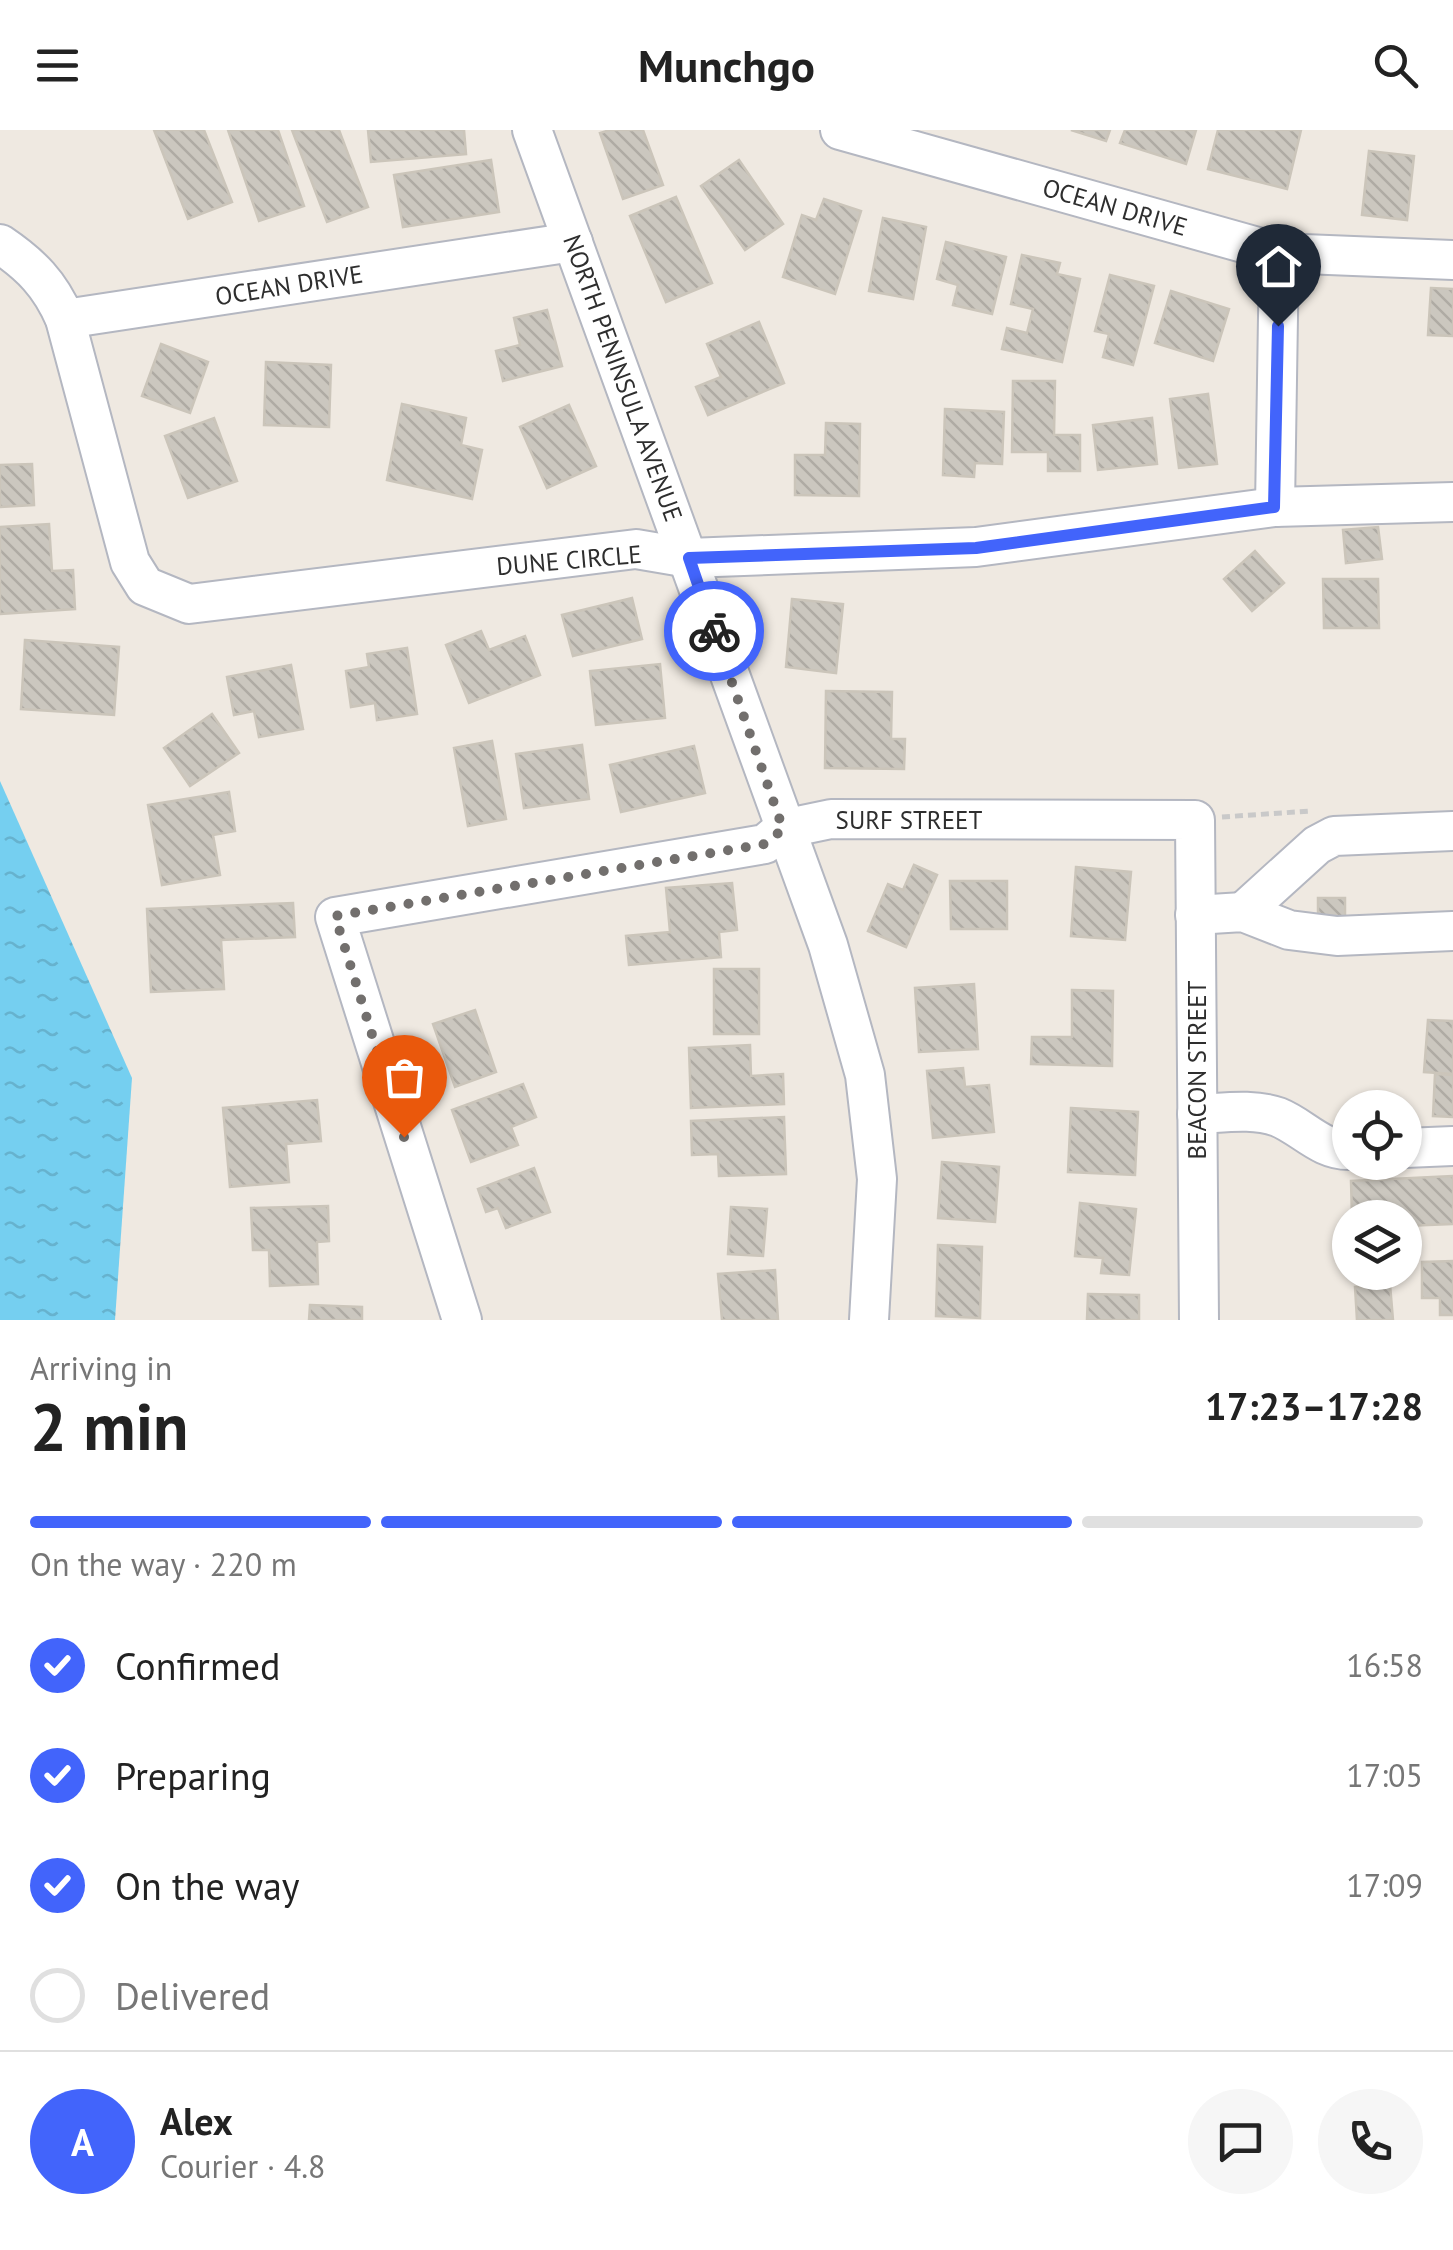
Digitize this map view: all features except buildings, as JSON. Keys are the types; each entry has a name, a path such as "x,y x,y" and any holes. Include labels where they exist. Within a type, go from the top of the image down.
{"street":[{"name":"NORTH PENINSULA AVENUE","path":"532,130 828,945 866,1075 877,1179 869,1320"},
{"name":"OCEAN DRIVE","path":"840,130 1279,253 1453,260"},
{"name":"OCEAN DRIVE","path":"65,319 573,242"},
{"name":"DUNE CIRCLE","path":"0,244 33,266 65,319 130,562 144,586 189,604 636,548 689,558 976,548 1274,507 1453,502"},
{"path":"1274,507 1279,253"},
{"name":"SURF STREET","path":"462,1320 335,916 765,844 783,829 832,819 1194,820"},
{"name":"BEACON STREET","path":"1194,820 1199,1320"},
{"path":"1243,912 1318,845 1334,836 1453,831"},
{"path":"1196,915 1243,912 1289,930 1337,936 1453,931"},
{"path":"1197,1114 1262,1112 1282,1118 1332,1147"},
{"path":"1422,1147 1453,1146"}],"water":[{"path":"0,781 132,1078 115,1320 0,1320"}],"way so far":[{"path":"404,1137 335,916 765,844 783,829 714,631"}],"route":[{"path":"714,631 689,558 976,548 1274,507 1278,326"}]}
